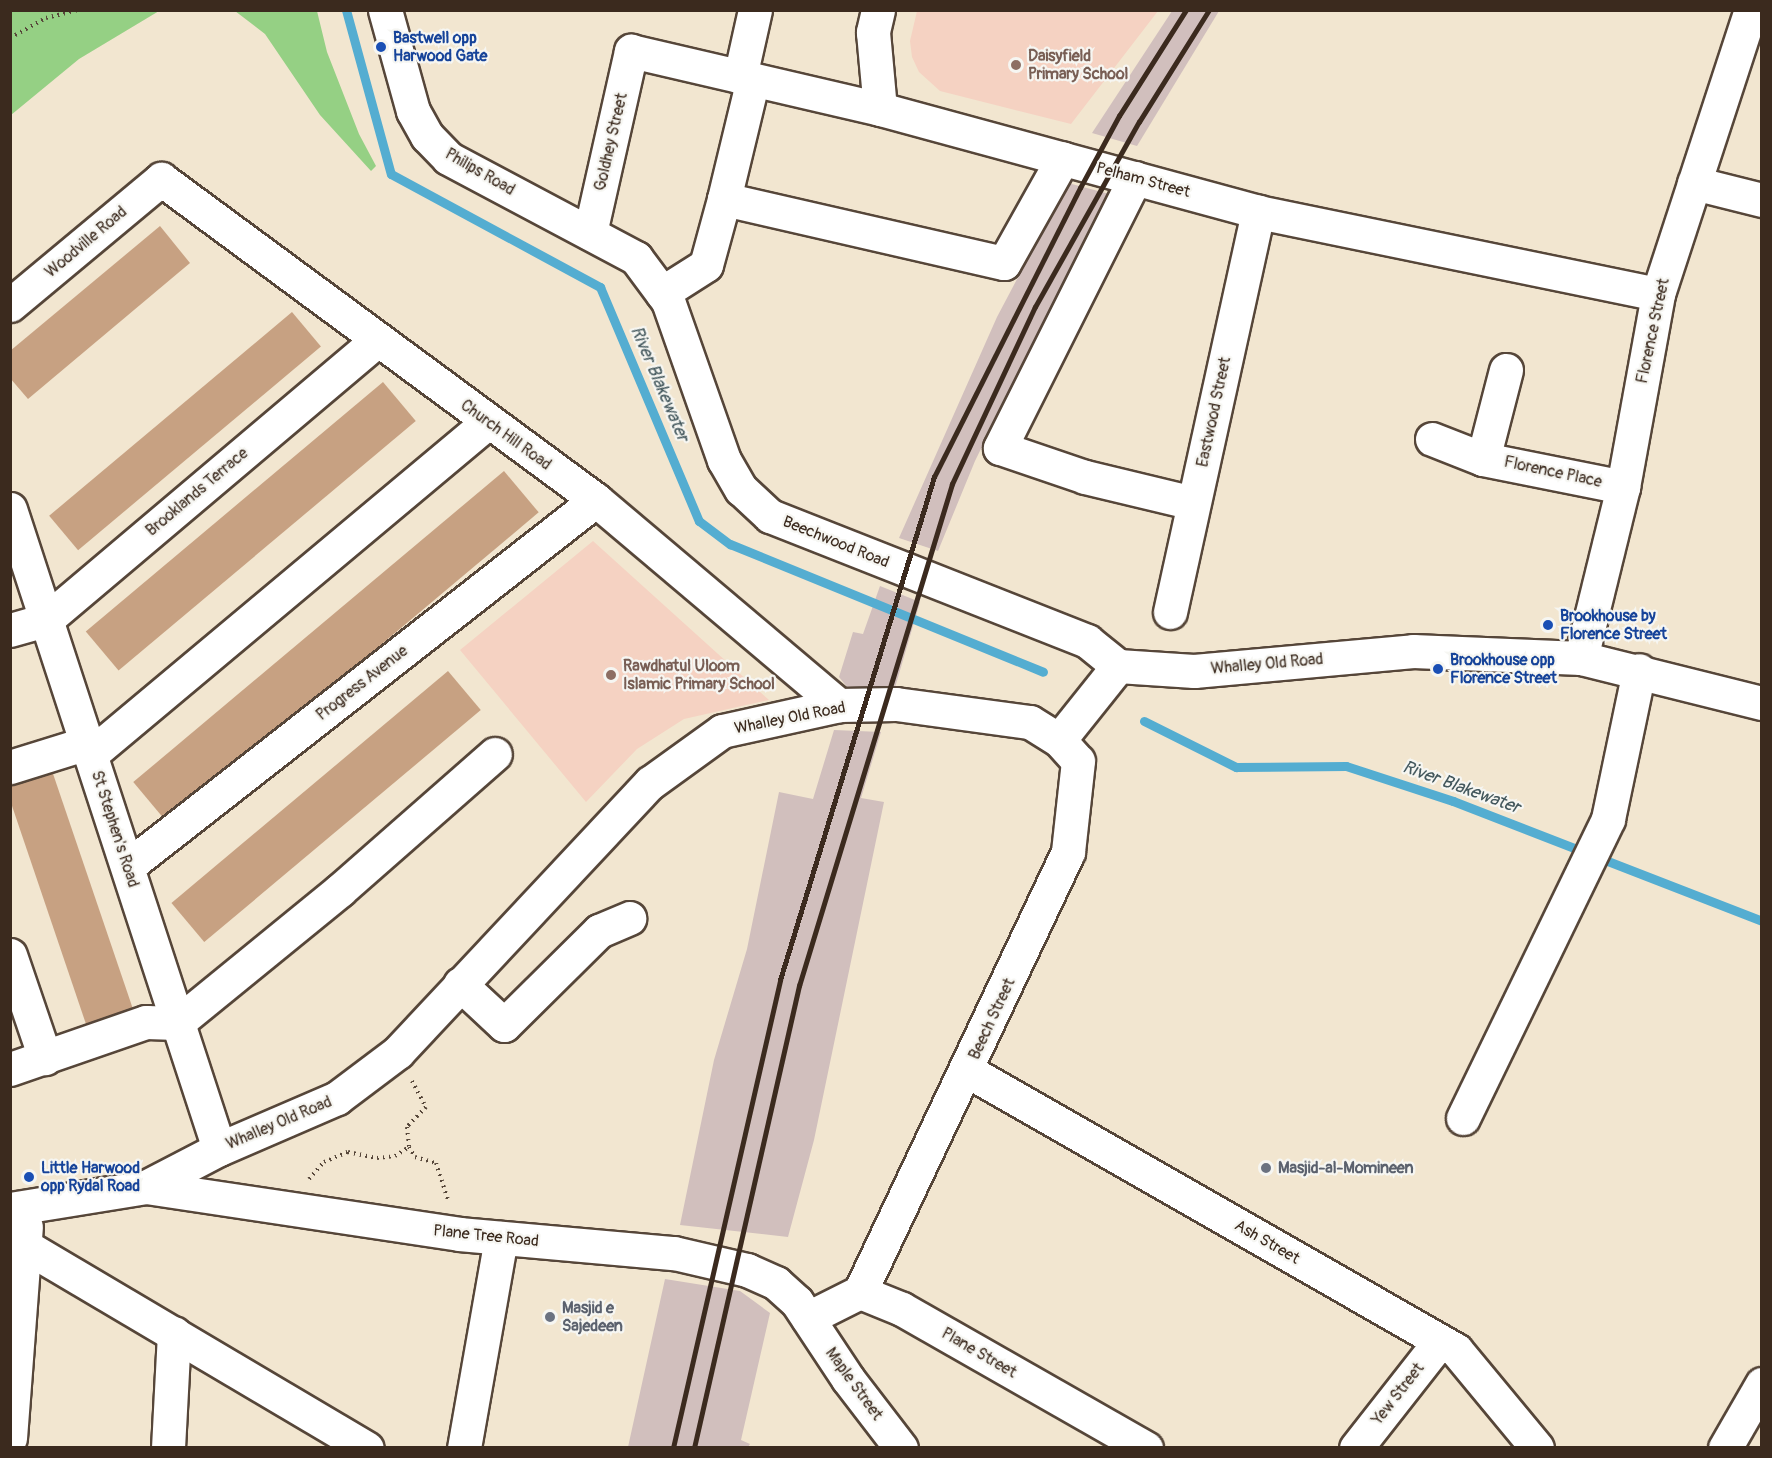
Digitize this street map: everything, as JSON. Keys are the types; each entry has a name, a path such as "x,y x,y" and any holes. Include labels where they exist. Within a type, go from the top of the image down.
{"street":[{"name":"Philips Road","path":"385,10 413,111 427,136 448,158 590,233"},
{"path":"662,293 706,265 724,199 747,78 755,10"},
{"path":"878,10 873,32 880,109"},
{"name":"Florence Street","path":"1581,658 1623,487 1658,294 1751,10"},
{"name":"Goldhey Street","path":"590,233 632,51"},
{"name":"Pelham Street","path":"632,51 880,109 1258,212 1658,294"},
{"path":"724,199 1004,263 1063,158"},
{"path":"1135,178 1000,448 1085,477 1193,503"},
{"name":"Woodville Road","path":"10,305 161,179"},
{"name":"Church Hill Road","path":"161,179 376,342 596,500 839,705"},
{"path":"1694,183 1761,200"},
{"name":"Eastwood Street","path":"1170,612 1258,212"},
{"name":"Beechwood Road","path":"590,233 636,258 662,293 724,460 741,489 770,516 1087,641 1118,666"},
{"name":"Brooklands Terrace","path":"10,630 46,620 376,342"},
{"name":"Florence Place","path":"1483,459 1506,370"},
{"path":"10,767 89,749 488,422"},
{"name":"Florence Place","path":"1432,439 1483,459 1623,487"},
{"name":"Progress Avenue","path":"128,866 596,500"},
{"name":"St Stephen's Road","path":"10,508 219,1149"},
{"name":"Whalley Old Road","path":"1118,666 1194,671 1413,651 1581,658 1639,670 1761,703"},
{"path":"1059,740 1118,666"},
{"path":"1463,1118 1608,819 1639,670"},
{"name":"Whalley Old Road","path":"19,1208 146,1187 219,1149 338,1098 398,1052 650,783 722,731 839,705 896,704 1030,723 1059,740"},
{"name":"Beech Street","path":"860,1292 968,1071 1068,852 1078,761 1059,740"},
{"path":"10,1069 146,1022 177,1023 340,890 495,754"},
{"path":"460,984 504,1024 599,931 629,918"},
{"path":"10,955 45,1058"},
{"name":"Ash Street","path":"968,1071 1456,1350 1537,1448"},
{"name":"Plane Tree Road","path":"146,1187 282,1210 459,1234 674,1253 747,1270 776,1283 808,1318"},
{"path":"10,1438 25,1246 19,1208"},
{"path":"464,1448 501,1238"},
{"path":"25,1246 367,1448"},
{"path":"808,1318 860,1292"},
{"name":"Plane Street","path":"860,1292 902,1309 1146,1448"},
{"name":"Maple Street","path":"808,1318 848,1379 901,1448"},
{"path":"168,1448 174,1333"},
{"name":"Yew Street","path":"1356,1448 1440,1341"},
{"path":"1725,1448 1760,1383"}],"path":[{"path":"10,39 46,18 78,10"},
{"path":"398,1052 426,1107 407,1127 409,1147 416,1157 436,1163 459,1234"},
{"path":"282,1210 324,1162 348,1152 377,1158 395,1156 409,1147"}],"shaded area":[{"name":"Daisyfield Primary School","path":"917,10 1158,11 1071,124 940,91 919,72 912,57 910,41"},
{"path":"1172,11 1219,11 1137,146 1092,133"},
{"path":"1068,183 1113,195 1036,336 975,461 938,551 899,538 997,317"},
{"name":"Rawdhatul Uloom Islamic Primary School","path":"593,541 769,700 684,719 637,749 586,802 460,650"},
{"path":"880,586 920,602 894,691 848,688 839,677 853,632 863,634"},
{"path":"834,730 881,732 861,798 884,802 814,1140 788,1237 680,1225 714,1060 747,949 779,792 813,799"},
{"path":"665,1279 740,1291 770,1313 741,1440 750,1444 748,1447 628,1447"}],"green space":[{"path":"11,10 159,11 79,59 11,115"},
{"path":"235,11 317,11 327,52 359,134 376,166 371,171 320,115 265,34"}],"building":[{"path":"160,226 190,263 28,399 10,378 10,351"},
{"path":"292,312 321,346 78,550 49,516"},
{"path":"383,382 416,421 119,670 86,631"},
{"path":"504,471 539,512 168,823 133,782"},
{"path":"448,671 481,710 204,942 171,903"},
{"path":"48,759 135,1015 88,1030 10,800 10,772"}],"waterway":[{"name":"River Blakewater","path":"346,10 391,174 600,287 699,521 730,544 1043,672"},
{"name":"River Blakewater","path":"1144,721 1236,767 1346,766 1453,801 1762,921"}],"railway":[{"path":"673,1448 780,980 934,477 1080,188 1119,116 1186,10"},
{"path":"694,1448 799,986 952,484 1035,307 1139,122 1209,10"}],"place":[{"name":"Bastwell opp Harwood Gate","path":"381,47"},
{"name":"Daisyfield Primary School","path":"1016,65"},
{"name":"Brookhouse by Florence Street","path":"1548,625"},
{"name":"Brookhouse opp Florence Street","path":"1438,669"},
{"name":"Rawdhatul Uloom Islamic Primary School","path":"611,675"},
{"name":"Masjid-al-Momineen","path":"1266,1168"},
{"name":"Little Harwood opp Rydal Road","path":"29,1177"},
{"name":"Masjid e Sajedeen","path":"550,1317"}]}
